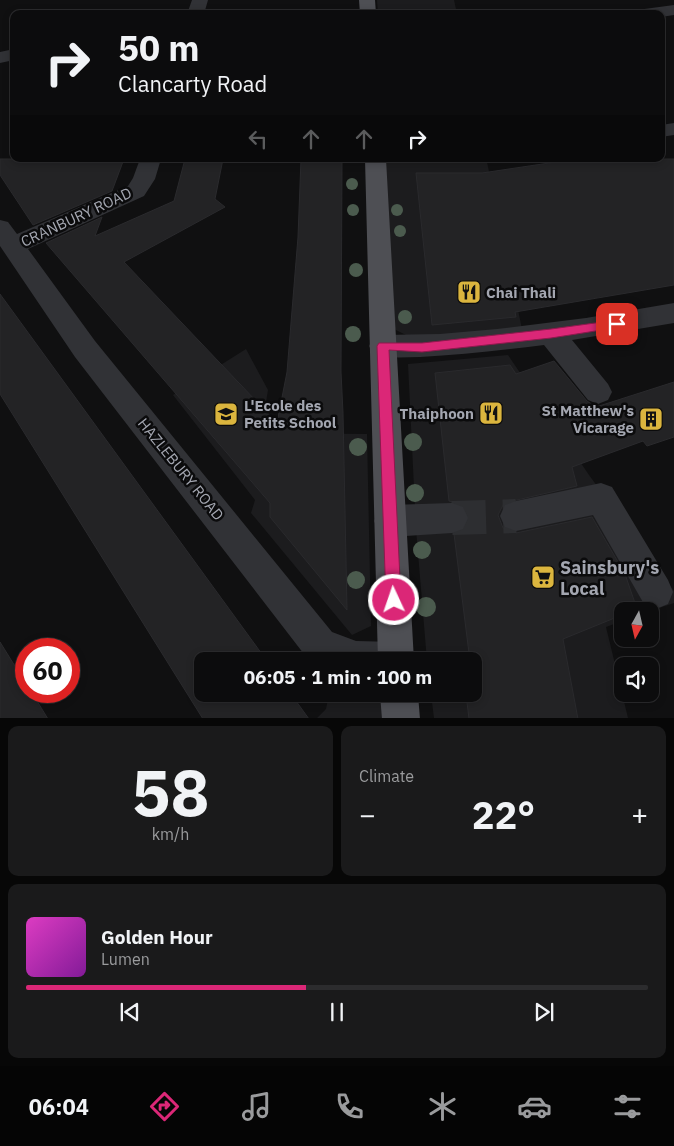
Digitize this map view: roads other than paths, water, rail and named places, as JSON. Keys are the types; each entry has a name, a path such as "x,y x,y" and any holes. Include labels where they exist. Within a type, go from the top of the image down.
{"main road":[{"path":"375,162 396,652"},
{"path":"400,702 401,718"}],"street":[{"name":"CRANBURY ROAD","path":"6,237 136,191 144,178 149,162"},
{"name":"HAZLEBURY ROAD","path":"6,237 85,349 320,645 338,652"},
{"path":"383,346 422,347 551,334 598,328 674,313"},
{"path":"551,334 598,392"},
{"path":"516,516 601,498 656,592"},
{"path":"390,521 452,518"}],"tunnel":[{"path":"452,518 516,516"}],"place":[{"name":"Chai Thali","path":"469,292"},
{"name":"Thaiphoon","path":"491,413"},
{"name":"L'Ecole des Petits School","path":"226,414"},
{"name":"St Matthew's Vicarage","path":"651,419"},
{"name":"Sainsbury's Local","path":"543,577"}]}
